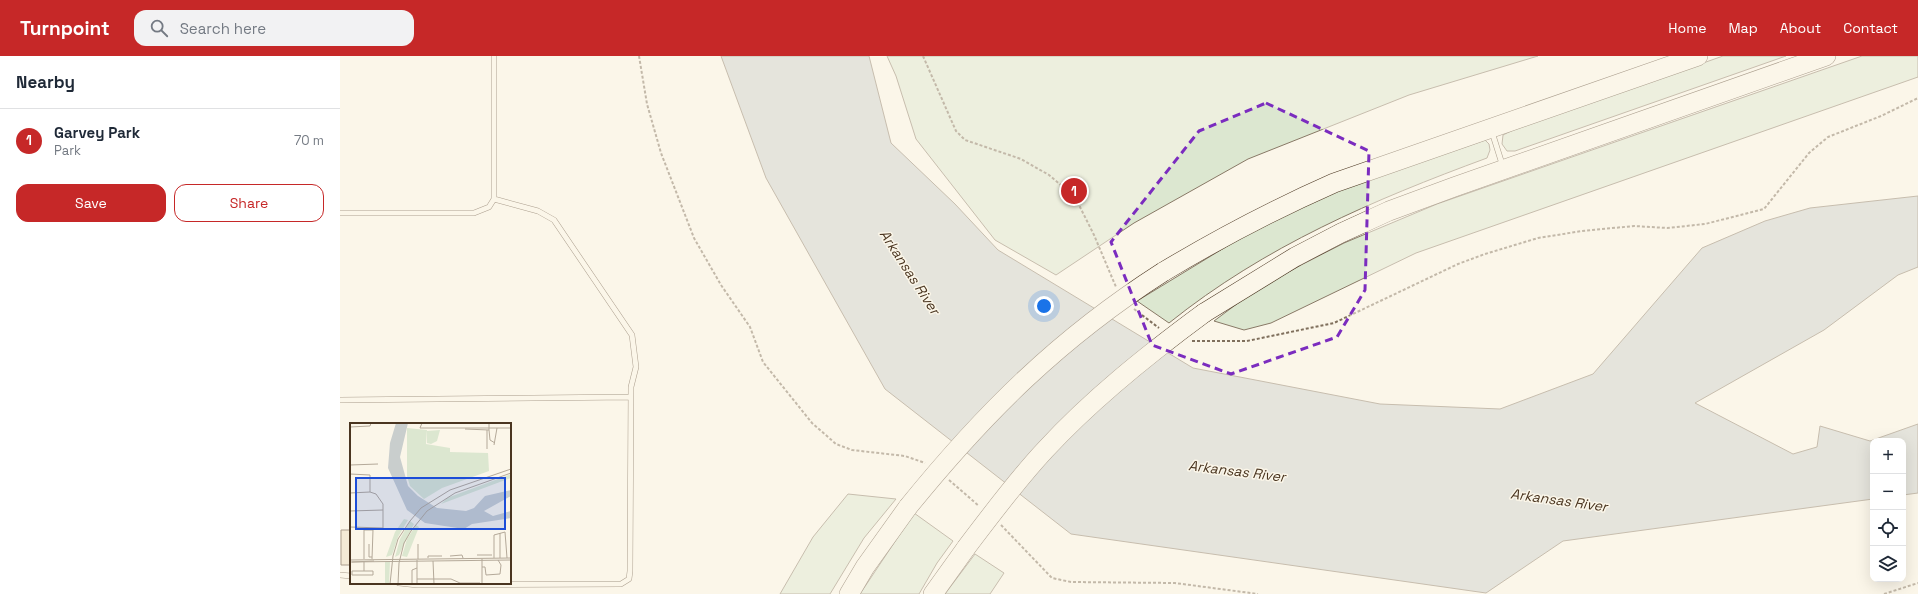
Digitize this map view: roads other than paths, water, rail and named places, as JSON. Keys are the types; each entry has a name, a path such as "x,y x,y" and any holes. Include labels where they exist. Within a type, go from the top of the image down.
{"highway":[{"path":"849,594 865,567 908,507 948,458 1033,370 1114,304 1163,272 1208,245 1292,201 1334,182 1698,56"},
{"path":"933,594 1005,497 1045,450 1090,405 1139,362 1204,313 1295,257 1341,233 1389,211 1826,56"}],"lane":[{"path":"340,213 474,213 489,208 494,199 494,56"},
{"path":"1491,127 1504,170"},
{"path":"408,584 621,584 629,579 631,387 636,367 632,335 554,220 538,211 494,199"},
{"path":"340,400 631,397"},
{"path":"340,575 350,576"}],"water":[{"name":"Arkansas River","path":"721,56 869,56 891,143 955,204 998,250 1193,368 1380,404 1500,409 1593,374 1702,248 1765,221 1810,208 1918,196 1918,267 1898,275 1824,330 1695,403 1793,454 1817,447 1820,426 1870,441 1870,499 1563,541 1486,593 1071,534 885,389 766,178"},
{"path":"1918,424 1918,493 1906,495 1906,438 1878,438"}],"place":[{"name":"Garvey Park","path":"1074,191"}]}
